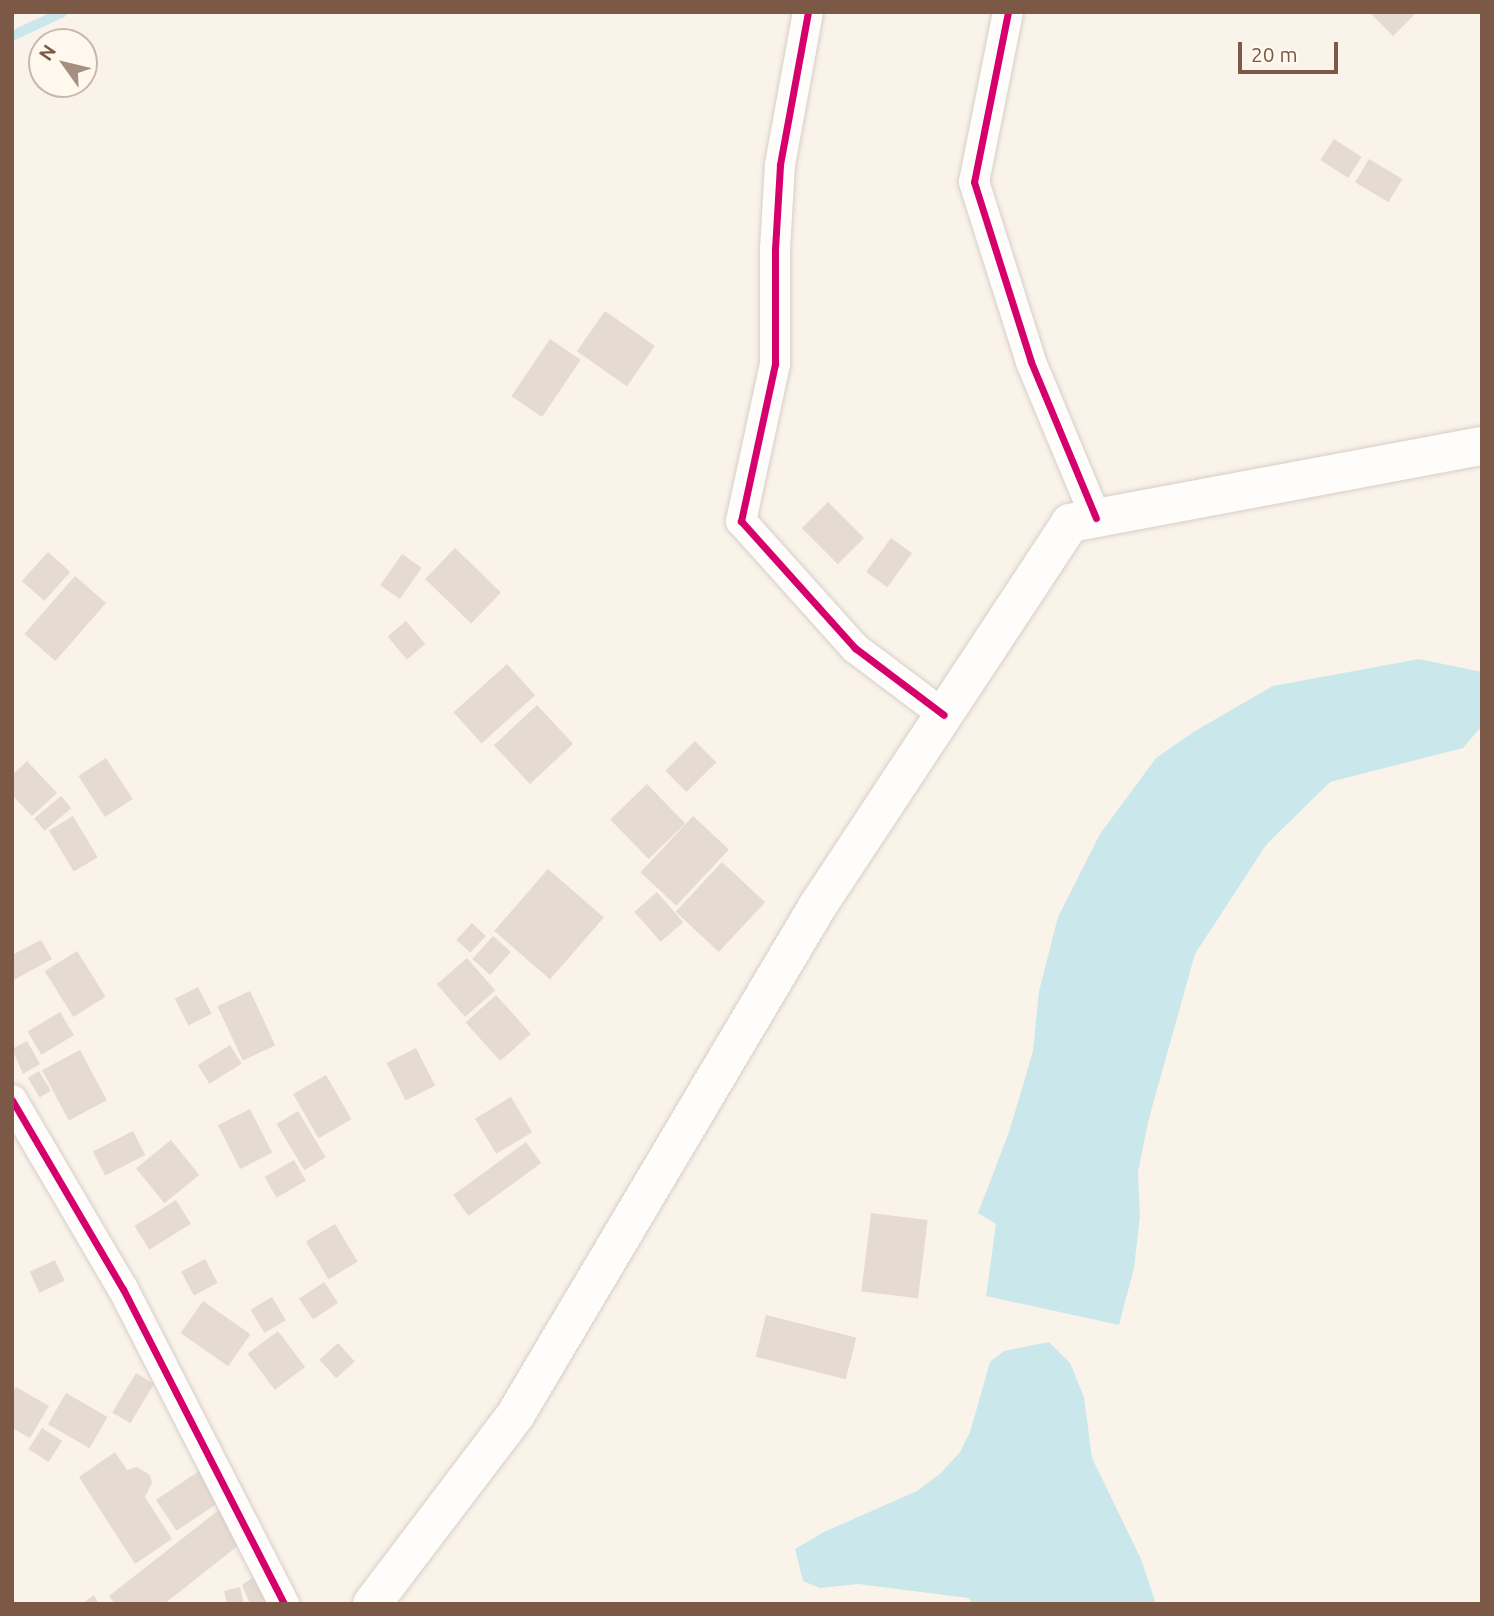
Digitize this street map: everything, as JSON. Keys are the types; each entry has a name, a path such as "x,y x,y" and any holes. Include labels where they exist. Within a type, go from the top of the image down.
{"main road":[{"path":"372,1604 516,1414 817,907 1070,523 1482,446"}],"street":[{"path":"808,12 780,165 775,249 775,364 741,521 855,648 944,715"},
{"path":"1008,12 974,182 1031,362 1096,518"},
{"path":"12,1100 123,1289 284,1604"}],"water":[{"path":"1419,659 1482,672 1482,726 1463,748 1330,782 1266,845 1195,954 1148,1122 1138,1172 1140,1216 1134,1268 1119,1325 986,1296 996,1224 978,1213 1009,1132 1033,1051 1039,991 1058,917 1100,834 1156,758 1195,731 1273,686"},
{"path":"1049,1342 1070,1363 1084,1397 1092,1458 1141,1559 1156,1604 974,1604 968,1598 858,1584 820,1588 803,1581 795,1549 824,1532 917,1491 941,1473 960,1452 970,1432 990,1362 1004,1351"}],"building":[{"path":"1369,12 1417,12 1393,36"},
{"path":"1334,139 1362,157 1348,178 1320,160"},
{"path":"1369,159 1402,179 1389,202 1355,182"},
{"path":"605,311 655,346 627,386 577,351"},
{"path":"550,339 581,360 542,417 511,396"},
{"path":"828,502 864,538 838,564 802,528"},
{"path":"891,538 912,553 887,587 866,572"},
{"path":"455,548 501,592 471,623 425,579"},
{"path":"48,552 70,572 44,601 22,581"},
{"path":"402,554 422,568 400,599 380,585"},
{"path":"75,576 106,603 55,661 24,634"},
{"path":"406,621 425,644 407,659 388,636"},
{"path":"507,664 535,695 482,743 453,712"},
{"path":"537,705 573,744 530,784 494,745"},
{"path":"695,741 716,762 687,792 665,771"},
{"path":"106,758 133,799 105,817 78,776"},
{"path":"27,761 57,793 32,816 12,795 12,775"},
{"path":"647,784 685,824 649,859 610,819"},
{"path":"61,796 71,808 44,831 34,818"},
{"path":"73,816 98,857 74,872 49,830"},
{"path":"693,816 729,849 676,906 640,872"},
{"path":"722,862 765,902 719,952 676,912"},
{"path":"548,869 604,918 550,979 494,931"},
{"path":"657,892 683,922 661,942 634,912"},
{"path":"472,923 486,936 470,953 456,940"},
{"path":"493,936 511,952 490,975 472,959"},
{"path":"41,940 52,959 12,981 12,955"},
{"path":"77,951 106,997 73,1017 45,971"},
{"path":"467,958 495,990 465,1017 437,984"},
{"path":"198,987 212,1014 188,1026 175,999"},
{"path":"250,991 275,1045 243,1061 217,1006"},
{"path":"496,995 531,1034 500,1061 466,1022"},
{"path":"60,1012 74,1035 41,1055 27,1032"},
{"path":"27,1041 40,1064 23,1074 12,1049"},
{"path":"230,1045 242,1064 209,1084 198,1065"},
{"path":"416,1048 435,1085 406,1100 387,1063"},
{"path":"80,1050 107,1100 69,1121 42,1070"},
{"path":"39,1071 51,1091 40,1097 28,1078"},
{"path":"326,1075 351,1119 319,1138 293,1094"},
{"path":"511,1097 532,1132 496,1154 475,1119"},
{"path":"250,1109 272,1153 240,1169 218,1125"},
{"path":"298,1111 326,1157 304,1170 277,1124"},
{"path":"133,1131 145,1155 105,1175 93,1151"},
{"path":"171,1140 199,1175 164,1203 136,1168"},
{"path":"526,1142 541,1163 468,1216 453,1195"},
{"path":"294,1160 306,1181 277,1198 265,1177"},
{"path":"176,1200 191,1224 149,1250 134,1226"},
{"path":"871,1213 928,1220 918,1298 861,1291"},
{"path":"335,1224 358,1262 329,1279 306,1242"},
{"path":"205,1259 218,1283 194,1296 181,1272"},
{"path":"55,1260 65,1281 39,1293 30,1272"},
{"path":"324,1282 338,1303 313,1320 299,1299"},
{"path":"272,1297 286,1320 264,1333 251,1310"},
{"path":"203,1301 251,1334 228,1366 181,1333"},
{"path":"766,1315 856,1337 846,1379 756,1357"},
{"path":"278,1331 305,1367 275,1390 248,1354"},
{"path":"338,1343 355,1362 336,1378 319,1360"},
{"path":"136,1373 154,1384 130,1423 112,1412"},
{"path":"16,1387 49,1406 30,1438 12,1428 12,1393"},
{"path":"66,1393 108,1417 90,1448 48,1424"},
{"path":"42,1428 62,1441 49,1462 28,1449"},
{"path":"115,1452 127,1470 137,1467 150,1475 152,1483 145,1497 172,1539 135,1564 79,1477"},
{"path":"199,1471 220,1502 177,1531 156,1500"},
{"path":"220,1509 244,1541 164,1604 115,1604 109,1596"},
{"path":"256,1575 273,1604 250,1604 242,1585"},
{"path":"240,1587 244,1604 227,1604 224,1591"},
{"path":"94,1595 99,1604 81,1604"}],"waterway":[{"path":"12,36 63,12"}],"cycle path":[{"path":"808,12 780,165 775,249 775,364 741,521 855,648 944,715"},
{"path":"1008,12 974,182 1031,362 1096,518"},
{"path":"12,1100 123,1289 284,1604"}]}
